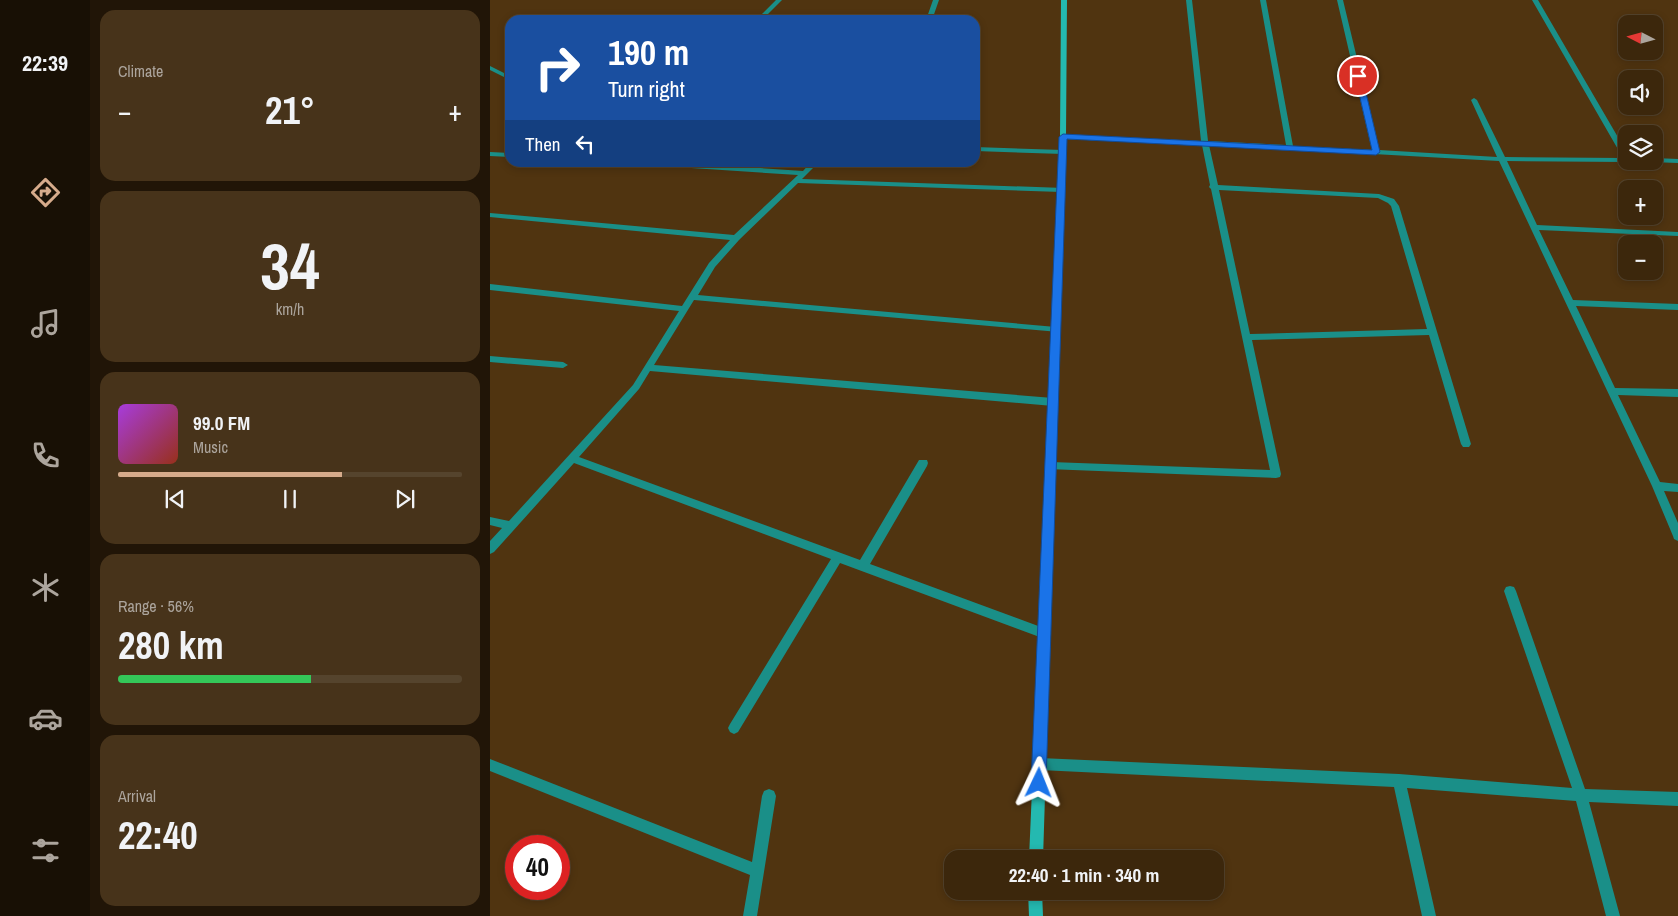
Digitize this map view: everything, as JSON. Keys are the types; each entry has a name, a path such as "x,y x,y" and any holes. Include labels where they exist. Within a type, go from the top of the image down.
{"street":[{"path":"764,15 779,0"},
{"path":"931,15 936,0"},
{"path":"1036,850 1063,137 1064,0"},
{"path":"1051,466 1276,474 1213,187 1205,143 1189,0"},
{"path":"1263,0 1290,148"},
{"path":"1340,0 1376,152"},
{"path":"1535,0 1618,145"},
{"path":"490,68 505,76"},
{"path":"1474,100 1657,486 1678,536"},
{"path":"1063,137 1503,159 1618,159"},
{"path":"980,150 1062,152"},
{"path":"490,154 505,155"},
{"path":"1663,160 1678,160"},
{"path":"742,167 803,173"},
{"path":"490,549 632,391 649,368 712,265 736,238 810,167"},
{"path":"795,181 1061,190"},
{"path":"1213,187 1379,196 1391,201 1395,206 1466,444"},
{"path":"490,215 736,238"},
{"path":"1535,227 1678,234"},
{"path":"490,287 685,309"},
{"path":"692,296 1056,330"},
{"path":"1571,303 1678,307"},
{"path":"1246,337 1432,332"},
{"path":"490,358 562,365"},
{"path":"649,368 1053,402"},
{"path":"1612,391 1678,393"},
{"path":"572,458 1045,634"},
{"path":"863,566 923,463"},
{"path":"1657,486 1678,488"},
{"path":"490,521 511,526"},
{"path":"734,728 838,557"},
{"path":"1510,591 1581,795 1613,916"},
{"path":"1040,764 1399,781 1581,795 1678,799"},
{"path":"490,765 757,871"},
{"path":"1399,781 1429,916"},
{"path":"750,916 769,796"},
{"path":"1035,900 1036,916"}],"route":[{"path":"1039,783 1063,137 1376,152 1358,76"}]}
